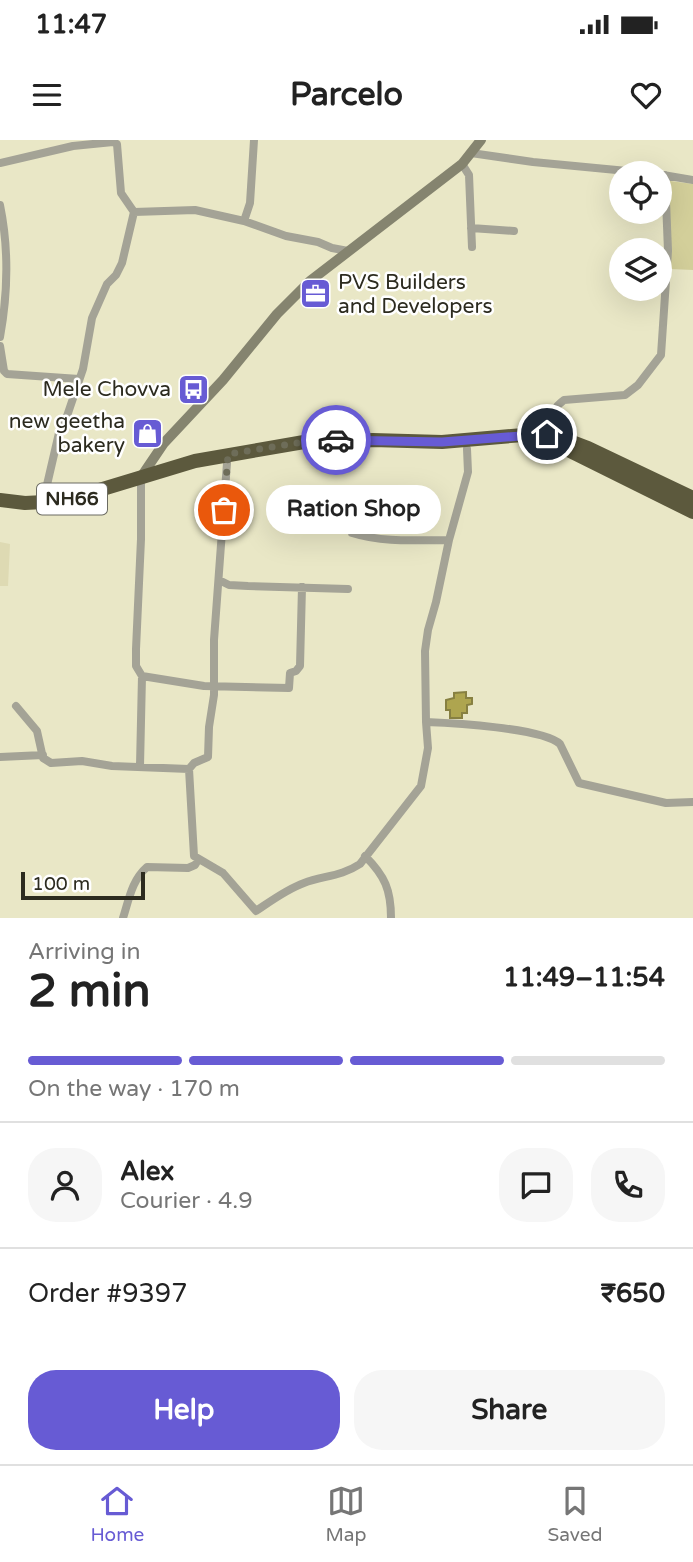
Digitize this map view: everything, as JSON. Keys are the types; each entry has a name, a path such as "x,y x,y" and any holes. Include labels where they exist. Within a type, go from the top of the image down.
{"highway":[{"name":"NH66","path":"0,500 62,501 195,461 227,458 303,442 466,445 547,434 588,448 693,498"},
{"path":"466,445 533,443 563,447 693,512"}],"main road":[{"path":"141,477 164,443 223,380 276,314 310,281 461,164 481,140"},
{"path":"164,443 166,461 174,468"}],"street":[{"path":"244,221 250,203 254,140"},
{"path":"0,163 89,144 118,142 121,193 134,212 122,262 116,275 107,284 92,318 79,379 57,440 43,502"},
{"path":"471,153 609,169"},
{"path":"461,164 469,175 472,247"},
{"path":"672,177 693,180"},
{"path":"0,205 8,288 0,337"},
{"path":"134,212 195,209 348,251"},
{"path":"547,434 555,406 564,400 625,395 638,385 662,355 668,251 666,224"},
{"path":"471,229 514,231"},
{"path":"0,346 4,371 7,374 79,379"},
{"path":"227,458 208,757 194,763 189,769 192,851 198,860 223,873 255,914 297,886 352,869 421,786 428,748 425,651 429,621 468,472 466,445"},
{"path":"139,766 142,676 136,666 136,649 141,477"},
{"path":"352,533 386,540 449,540"},
{"path":"219,580 229,584 348,589"},
{"path":"142,676 213,686 289,688 290,673 300,666 302,587"},
{"path":"16,706 37,731 43,755 51,763 82,761 113,766 189,769"},
{"path":"426,722 534,732 560,744 579,783 666,803 693,802"},
{"path":"0,757 43,755"},
{"path":"365,856 380,870 385,881 391,918"},
{"path":"123,918 139,874 147,867 188,868 198,860"}],"shaded area":[{"path":"672,181 693,184 693,270 672,269"},
{"path":"0,542 10,544 8,586 0,586"},
{"path":"466,692 466,698 472,698 472,704 467,705 467,713 462,713 462,718 450,718 450,710 446,710 446,700 454,698 454,693"}],"way so far":[{"path":"224,510 228,454 303,442 336,440"}],"place":[{"name":"PVS Builders and Developers","path":"315,294"},
{"name":"Mele Chovva","path":"194,389"},
{"name":"new geetha bakery","path":"148,433"},
{"name":"Ration Shop","path":"224,510"}],"route":[{"path":"336,440 442,442 547,434"}]}
